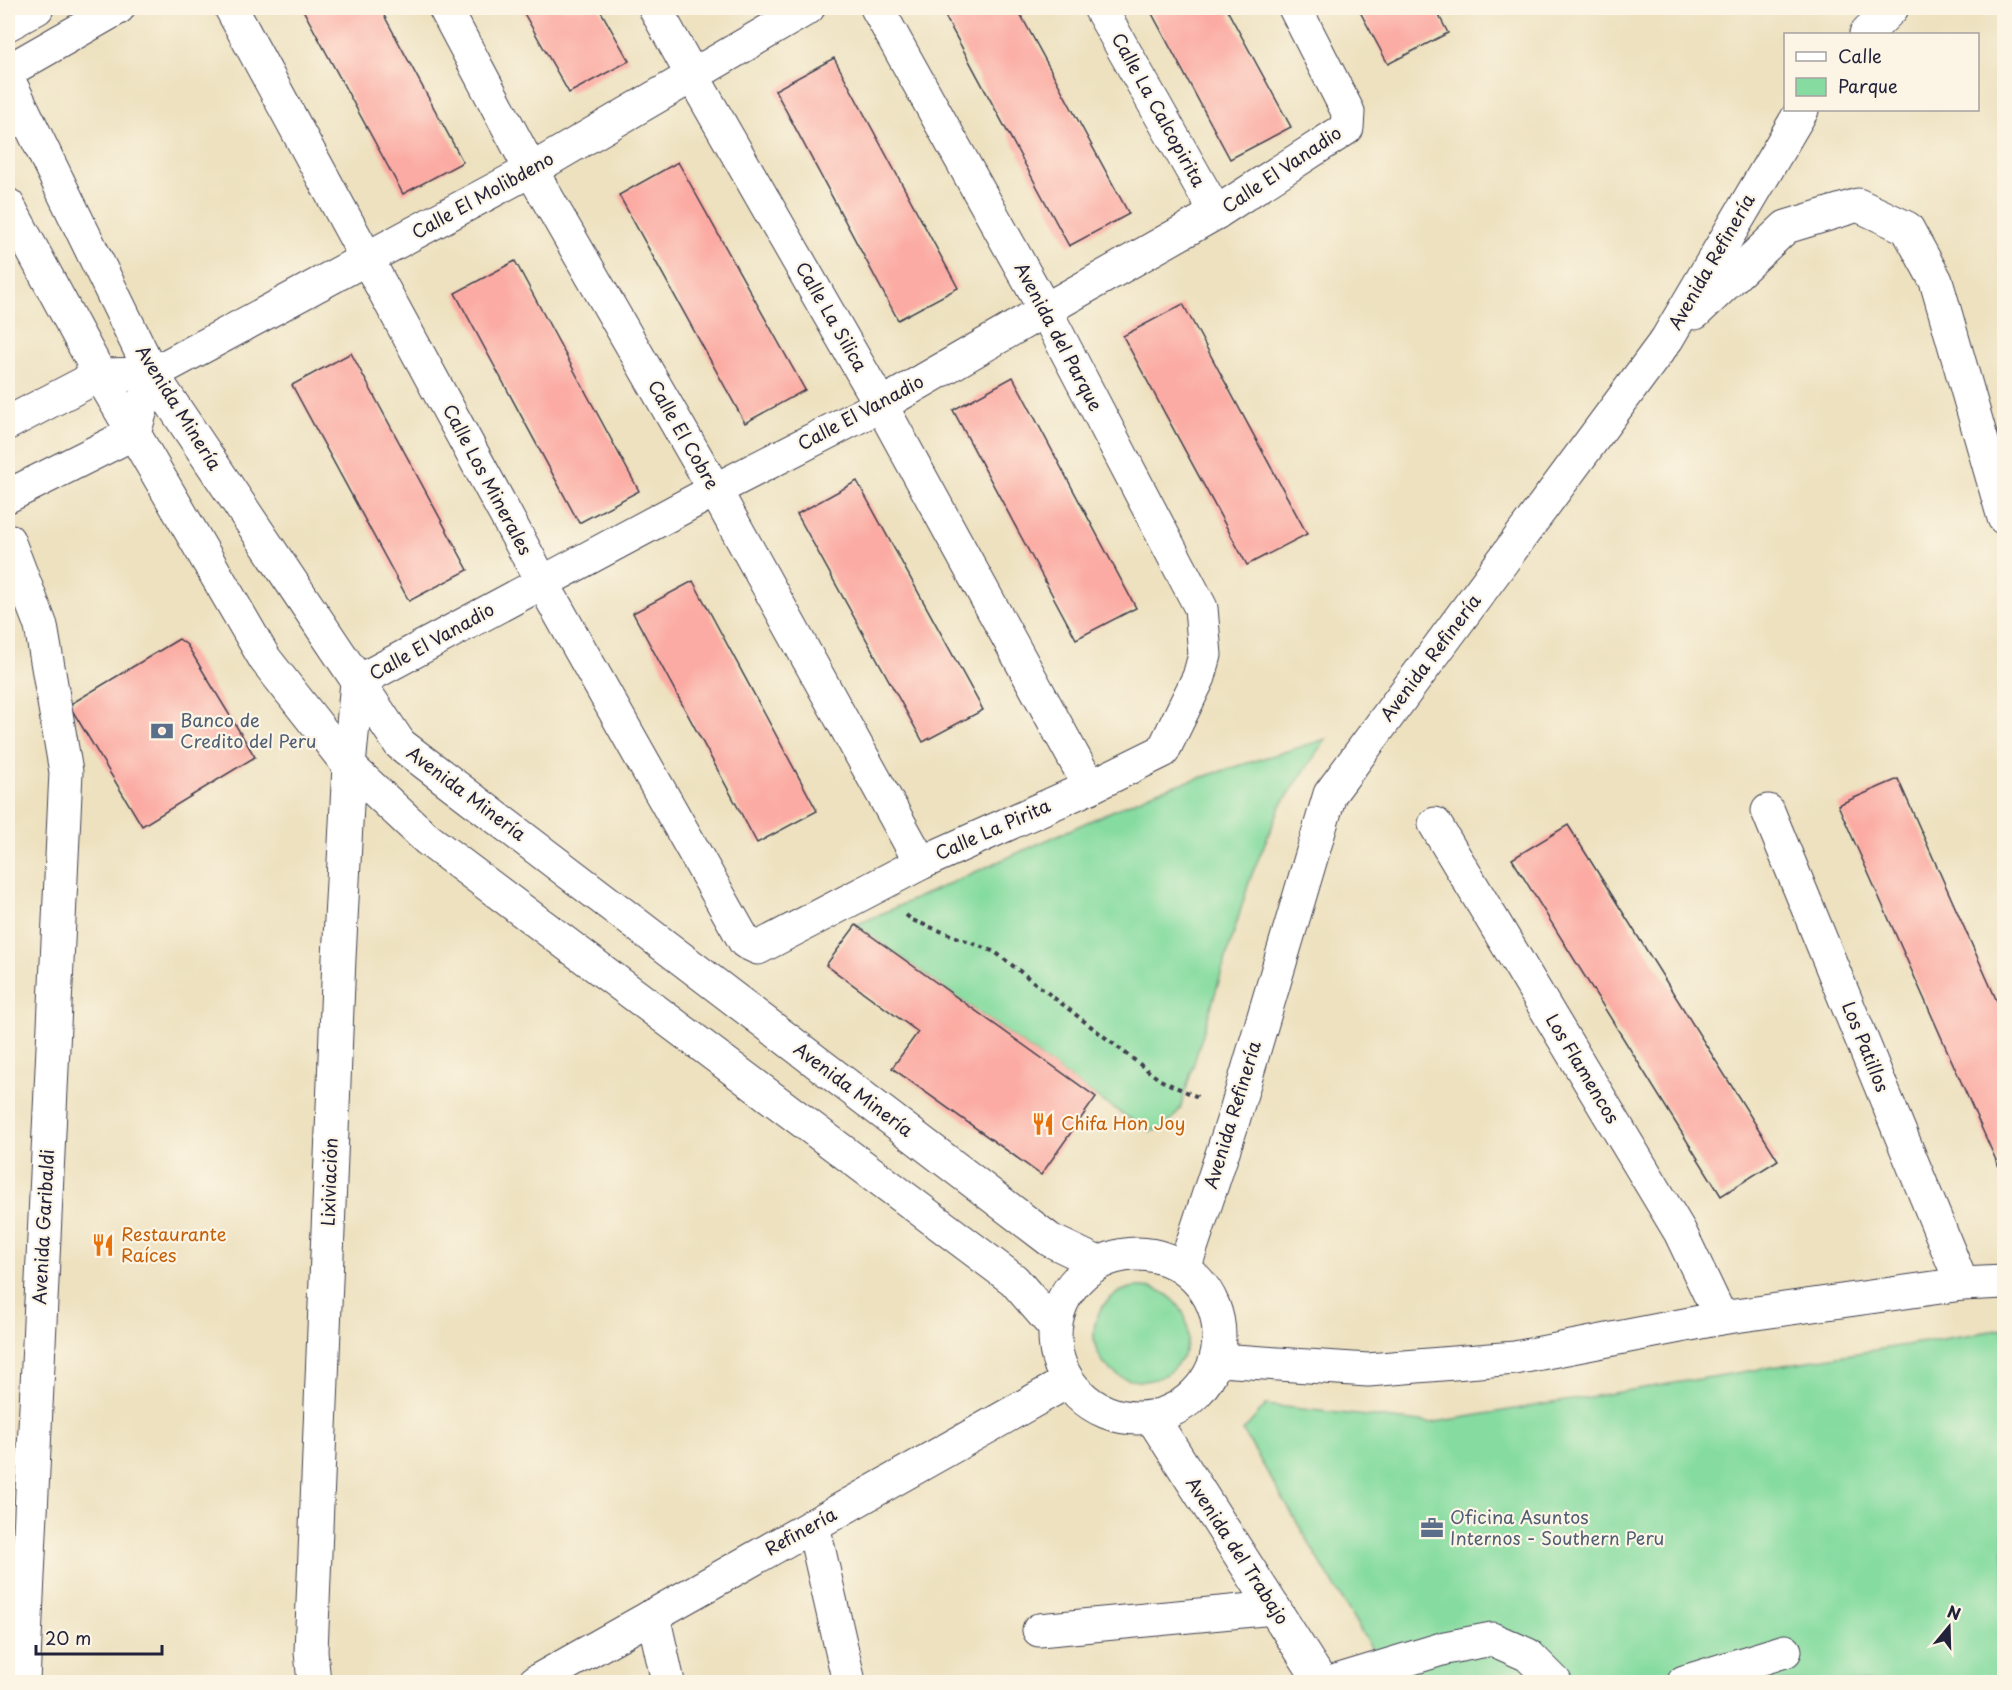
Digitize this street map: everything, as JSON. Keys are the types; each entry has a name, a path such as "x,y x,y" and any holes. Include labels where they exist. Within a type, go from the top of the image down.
{"street":[{"path":"8,24 37,8"},
{"path":"8,71 118,8"},
{"name":"Calle Los Minerales","path":"231,8 542,582 745,942 751,946"},
{"name":"Calle El Cobre","path":"445,8 531,170 715,490 921,863"},
{"name":"Calle La Silica","path":"655,8 881,405 1090,787"},
{"name":"Calle El Molibdeno","path":"152,374 531,170 808,8"},
{"name":"Avenida del Parque","path":"877,8 1045,310 1201,608 1205,655 1199,677"},
{"name":"Calle La Calcopirita","path":"1100,8 1216,213"},
{"name":"Calle El Vanadio","path":"357,682 715,490 881,405 1216,213 1347,128 1348,112 1295,8"},
{"path":"1867,33 1892,8"},
{"name":"Avenida Minería","path":"8,79 152,374 400,744 1050,1240 1096,1262"},
{"name":"Avenida Refinería","path":"1185,1266 1235,1113 1330,794 1667,339 1801,111"},
{"path":"8,205 100,375 265,659 348,766 427,839 1014,1280 1053,1325 1067,1382 1104,1414 1153,1419 1194,1399 1219,1360 1213,1298 1185,1266 1141,1251 1096,1262 1076,1278 1053,1325"},
{"path":"1667,339 1786,227 1858,205 1907,228 1936,281 2004,518"},
{"path":"8,423 100,375 152,374 134,433 8,496"},
{"name":"Avenida Garibaldi","path":"8,540 42,626 66,772 23,1683"},
{"name":"Calle La Pirita","path":"751,946 758,948 921,863 1090,787 1163,751 1199,677"},
{"name":"Lixiviación","path":"314,1683 311,1652 339,958 348,766 357,682"},
{"name":"Los Patillos","path":"1768,811 1962,1284"},
{"name":"Los Flamencos","path":"1435,824 1680,1232 1721,1318"},
{"path":"1219,1360 1368,1370 1504,1359 1721,1318 1962,1284 2004,1282"},
{"name":"Refinería","path":"535,1683 1067,1382"},
{"name":"Avenida del Trabajo","path":"1153,1419 1321,1683"},
{"path":"813,1525 849,1683"},
{"path":"1039,1630 1274,1608"},
{"path":"653,1616 668,1683"},
{"path":"1333,1683 1445,1648 1492,1639 1528,1655 1555,1683"},
{"path":"1684,1683 1785,1651"}],"path":[{"path":"873,888 912,920 995,951 1160,1080 1235,1113"}],"green space":[{"path":"1326,739 1280,807 1250,879 1180,1109 1165,1129 1149,1131 1096,1097 856,925 1157,791"},
{"path":"1141,1287 1159,1290 1174,1301 1185,1316 1188,1334 1185,1352 1174,1367 1159,1378 1141,1381 1123,1378 1108,1367 1097,1352 1094,1334 1097,1316 1108,1301 1123,1290"},
{"path":"2004,1329 2004,1682 1391,1682 1243,1431 1266,1405 1430,1423"}],"building":[{"path":"302,8 380,8 463,162 403,194"},
{"path":"521,8 599,8 629,61 569,93"},
{"path":"962,8 1017,8 1129,214 1069,246 945,16"},
{"path":"1149,8 1226,8 1291,127 1230,159"},
{"path":"1358,8 1435,8 1448,33 1388,64"},
{"path":"834,58 958,288 898,320 775,90"},
{"path":"678,162 805,390 745,423 619,195"},
{"path":"515,261 639,491 579,523 455,293"},
{"path":"1183,304 1307,534 1247,565 1123,336"},
{"path":"351,353 468,570 409,601 292,385"},
{"path":"1013,377 1136,608 1076,639 953,410"},
{"path":"857,481 983,710 923,742 797,514"},
{"path":"693,581 817,811 757,843 633,613"},
{"name":"Banco de Credito del Peru","path":"179,639 187,645 255,757 142,826 69,705"},
{"path":"1898,779 2004,1017 2004,1164 1999,1167 1838,805"},
{"path":"1568,825 1778,1160 1721,1196 1512,859"},
{"path":"856,925 1096,1097 1041,1175 892,1068 918,1032 826,965"}],"place":[{"name":"Banco de Credito del Peru","path":"162,731"},
{"name":"Chifa Hon Joy","path":"1043,1124"},
{"name":"Restaurante Raíces","path":"103,1245"},
{"name":"Oficina Asuntos Internos - Southern Peru","path":"1432,1528"}]}
